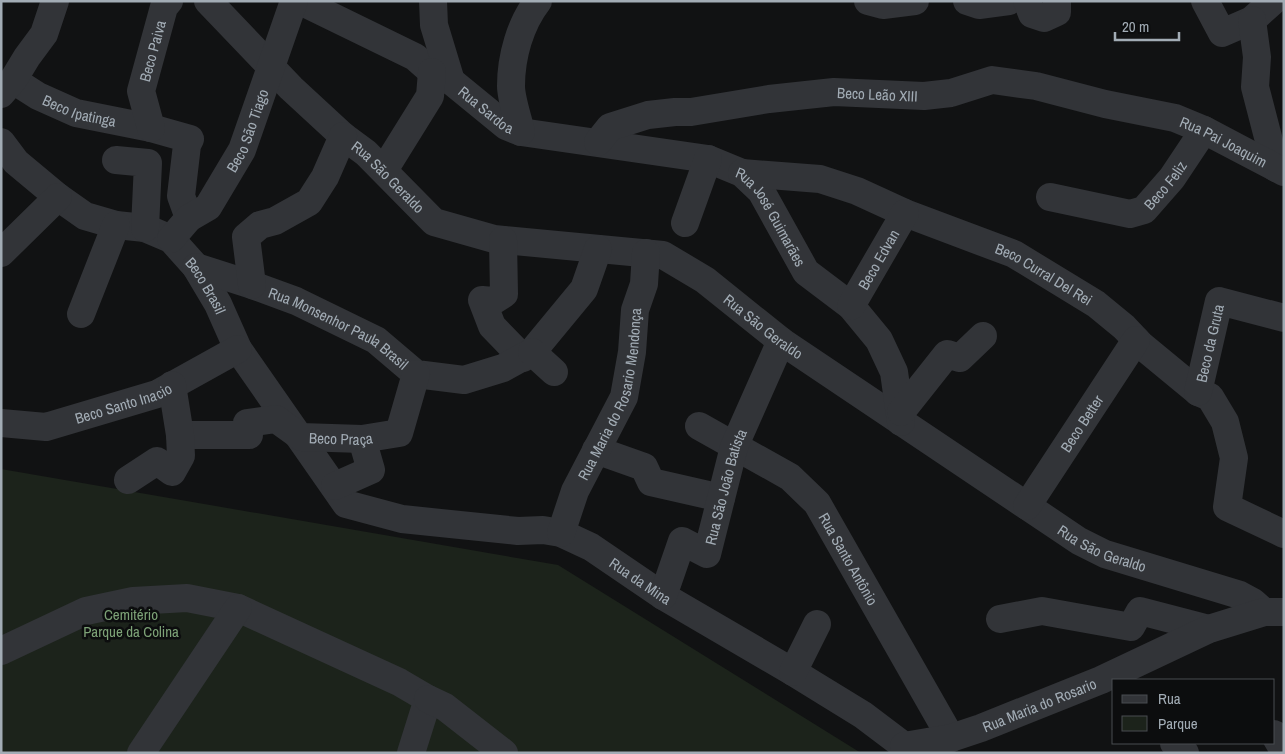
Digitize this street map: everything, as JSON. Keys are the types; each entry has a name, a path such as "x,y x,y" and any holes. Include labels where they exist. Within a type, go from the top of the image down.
{"street":[{"path":"7,87 44,34 55,1"},
{"name":"Beco Paiva","path":"151,128 142,91 164,7 169,1"},
{"name":"Rua São Geraldo","path":"208,1 271,68 343,136 366,153 384,170 434,222 494,240 664,255 705,280 780,341 901,417 1079,541 1105,554 1240,595 1274,612"},
{"name":"Beco São Tiago","path":"171,239 189,218 208,208 242,150 294,1"},
{"path":"300,1 415,57 442,77 384,170"},
{"name":"Rua Sardoa","path":"433,1 434,25 442,77 506,126 521,132 586,141"},
{"path":"521,132 510,87 516,46 530,12 538,1"},
{"path":"868,1 883,5 915,1"},
{"path":"967,1 980,5 1023,6 1044,18 1057,12 1058,1"},
{"path":"1205,1 1222,33 1252,20 1273,1"},
{"path":"1252,20 1257,57 1255,87 1280,170"},
{"name":"Beco Leão XIII","path":"586,141 610,127 648,115 691,112 834,92 933,95 951,93 992,80 1036,86 1105,104 1160,114"},
{"name":"Beco Ipatinga","path":"7,87 38,96 76,113 151,128"},
{"name":"Rua Pai Joaquim","path":"1160,114 1204,130 1280,170"},
{"path":"151,128 190,139 187,145 181,196 189,218"},
{"name":"Beco Feliz","path":"1050,197 1130,214 1144,210 1172,178 1204,130"},
{"path":"252,285 246,237 260,225 274,221 309,202 325,177 343,136"},
{"name":"Rua José Guimarães","path":"586,141 708,159 742,173 761,191 806,272 852,306 879,340 894,372 901,417"},
{"name":"Beco Brasil","path":"6,157 85,216 116,225 145,228 171,239 196,267 218,304 238,349 341,495"},
{"path":"685,223 708,159"},
{"path":"116,160 148,163 145,228"},
{"name":"Beco Curral Del Rei","path":"742,173 820,180 857,192 905,213 1014,254 1096,304 1124,327 1141,345 1198,392 1210,397 1225,422 1234,458 1227,507 1284,534"},
{"path":"1,253 58,197"},
{"name":"Beco Edvan","path":"852,306 905,213"},
{"path":"82,314 116,225"},
{"path":"503,240 504,294 493,301 482,300 492,326 527,355 554,372"},
{"name":"Rua Monsenhor Paula Brasil","path":"196,267 252,285 296,302 376,340 416,374 464,380 502,368 527,355 584,289 598,249"},
{"name":"Rua Maria do Rosario Mendonça","path":"561,533 575,491 624,397 632,352 635,310 644,284 646,253"},
{"name":"Beco da Gruta","path":"1198,392 1219,301 1284,318"},
{"path":"901,417 947,354 960,358 983,336"},
{"name":"Beco Better","path":"1027,506 1136,340"},
{"name":"Rua São João Batista","path":"663,596 682,541 707,554 734,447 780,341"},
{"name":"Beco Santo Inacio","path":"1,423 46,427 157,394 238,349"},
{"name":"Beco Praça","path":"180,435 249,434 247,423 276,419 301,437 362,439 399,433 416,374"},
{"path":"128,480 157,461 172,472 181,456 180,435 172,385"},
{"name":"Rua Santo Antônio","path":"699,426 790,478 817,503 951,738"},
{"path":"341,495 371,470 362,439"},
{"path":"596,450 644,467 651,482 721,498"},
{"name":"Rua da Mina","path":"341,495 402,520 518,531 543,530 561,533 591,547 663,596 794,672 863,715 906,749"},
{"path":"1,651 86,611 133,601 187,598 238,608 399,682 445,707 504,753"},
{"path":"141,753 238,608"},
{"path":"1000,619 1042,611 1131,627 1140,611 1209,629"},
{"name":"Rua Maria do Rosario","path":"906,749 951,738 1102,680 1144,671 1209,629 1274,612"},
{"path":"794,672 817,624"},
{"path":"411,753 428,699"},
{"path":"1275,736 1284,751"},
{"path":"1175,744 1185,753"}],"green space":[{"name":"Cemitério Parque da Colina","path":"1,469 558,565 861,753 1,753"}]}
